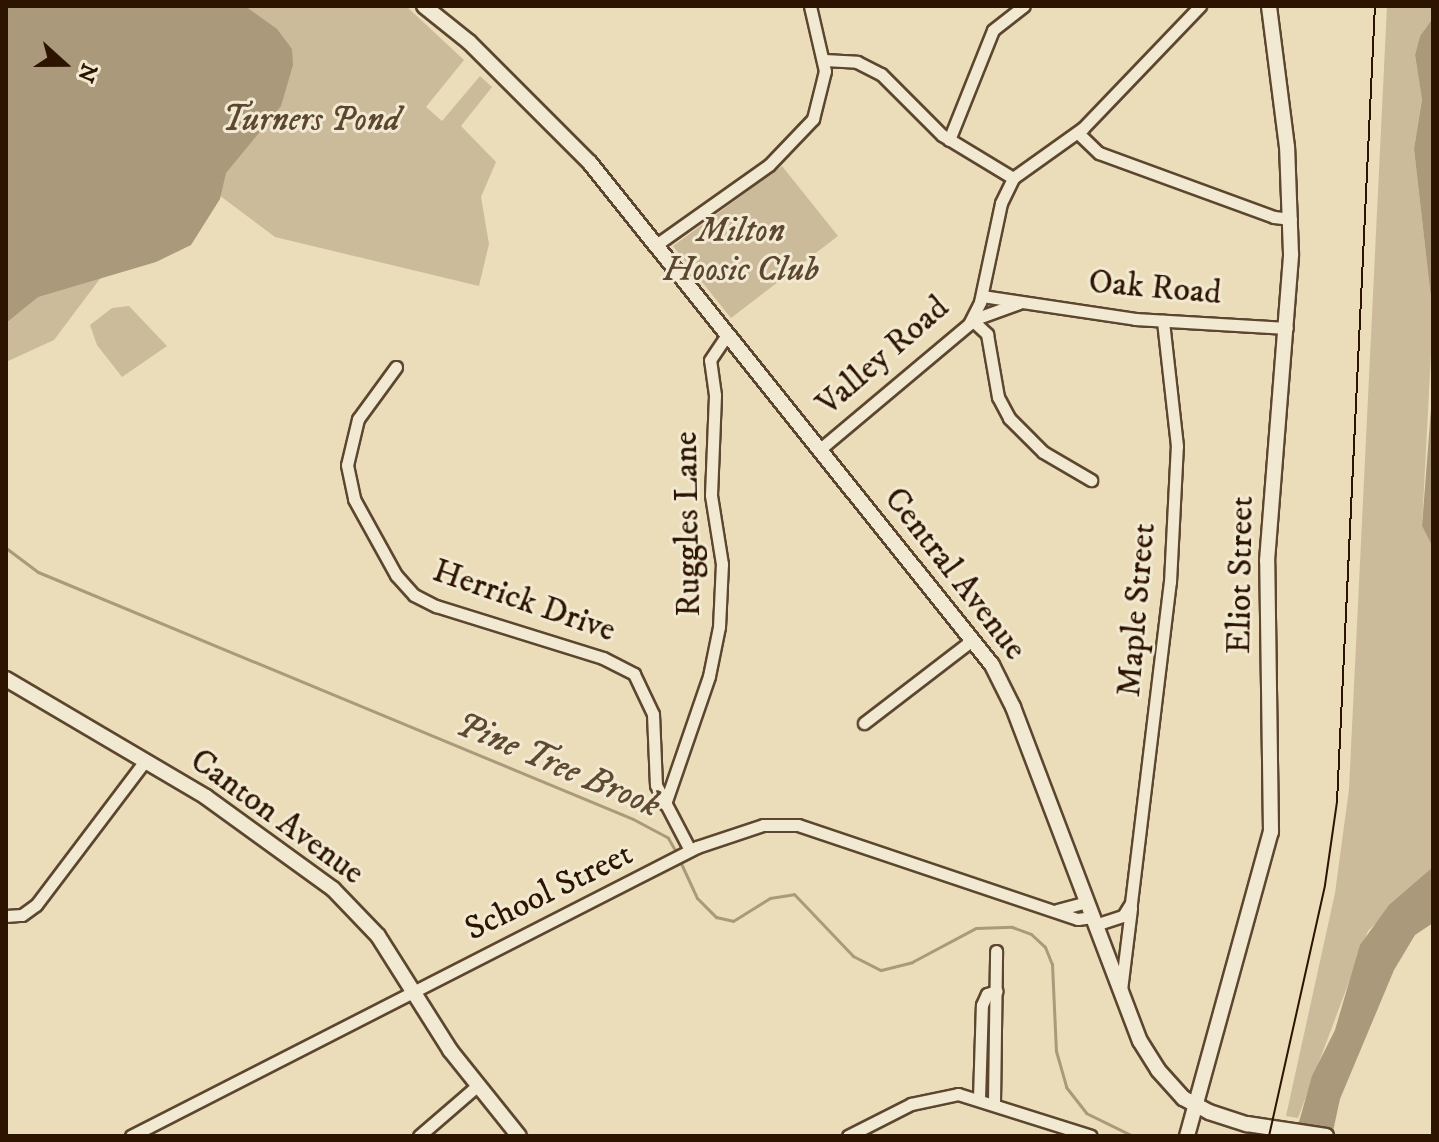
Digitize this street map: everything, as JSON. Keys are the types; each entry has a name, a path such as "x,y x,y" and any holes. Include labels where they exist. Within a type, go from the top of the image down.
{"street":[{"name":"Central Avenue","path":"424,6 469,42"},
{"name":"Central Avenue","path":"439,6 469,42 577,148 972,640 1003,684 1147,1055 1193,1105 1239,1123 1326,1136"},
{"path":"656,245 761,171 802,133 821,103 824,60 810,6"},
{"path":"949,140 993,30 1024,6"},
{"path":"824,60 857,62 881,74 949,140 1013,178 1078,133 1200,6"},
{"name":"Eliot Street","path":"1187,1136 1193,1105 1271,832 1267,561 1287,328 1291,219 1269,6"},
{"path":"1078,133 1099,153 1274,217 1291,219"},
{"name":"Valley Road","path":"819,450 972,320 982,296 1001,203 1013,178"},
{"name":"Oak Road","path":"982,296 1163,321 1287,328"},
{"name":"Oak Road","path":"972,320 1019,303"},
{"path":"972,320 987,334 998,397 1009,418 1043,452 1091,480"},
{"name":"Maple Street","path":"1120,991 1174,524 1177,437 1163,321"},
{"name":"Ruggles Lane","path":"665,804 709,676 719,627 722,564 711,495 715,395 710,360 727,335"},
{"name":"Herrick Drive","path":"396,367 358,419 347,465 354,499 396,575 414,595 436,606 603,658 634,674 652,707 653,773 688,851"},
{"path":"864,723 972,640"},
{"name":"Canton Avenue","path":"6,679 217,804 333,889 378,936 478,1085 519,1136"},
{"path":"6,916 32,910 145,761"},
{"name":"School Street","path":"131,1136 688,851 754,827 789,824 1078,919 1094,921"},
{"path":"1057,910 1086,902"},
{"path":"1094,921 1123,916 1131,903"},
{"path":"994,1102 996,951"},
{"path":"979,1098 982,1005 987,994 997,991"},
{"path":"419,1136 478,1085"},
{"path":"848,1136 866,1132 928,1098 979,1098 1091,1136"}],"green space":[{"name":"Turners Pond","path":"6,6 406,6 464,60 426,107 442,121 480,76 492,87 461,126 496,162 481,197 489,244 479,286 275,237 183,168 54,340 6,362"},
{"path":"1387,6 1433,6 1433,18 1420,36 1415,55 1422,98 1414,149 1433,316 1422,526 1433,548 1433,867 1368,931 1298,1118 1286,1116 1335,893 1349,789"},
{"name":"Milton Hoosic Club","path":"782,166 838,236 731,318 673,246"},
{"path":"129,306 167,346 122,377 97,345 90,325 112,308"}],"shaded area":[{"path":"6,6 245,6 277,29 292,49 293,65 281,106 226,173 220,199 191,245 156,262 38,297 6,323"},
{"path":"1433,18 1433,316 1414,149 1422,99 1415,55 1420,36"},
{"path":"1433,383 1433,548 1422,526"},
{"path":"1433,867 1433,923 1415,935 1394,970 1340,1099 1332,1136 1295,1136 1312,1076 1335,1030 1360,945 1389,905"}],"waterway":[{"name":"Pine Tree Brook","path":"6,548 38,572 633,819 668,838 676,852"},
{"name":"Pine Tree Brook","path":"679,859 697,898 716,917 733,921 770,898 794,894 853,956 881,970 912,962 976,928 1012,927 1031,934 1045,947 1052,964 1056,1051 1066,1087 1086,1113 1133,1136"}],"tram line":[{"path":"1269,1136 1325,885 1337,802 1375,6"}]}
